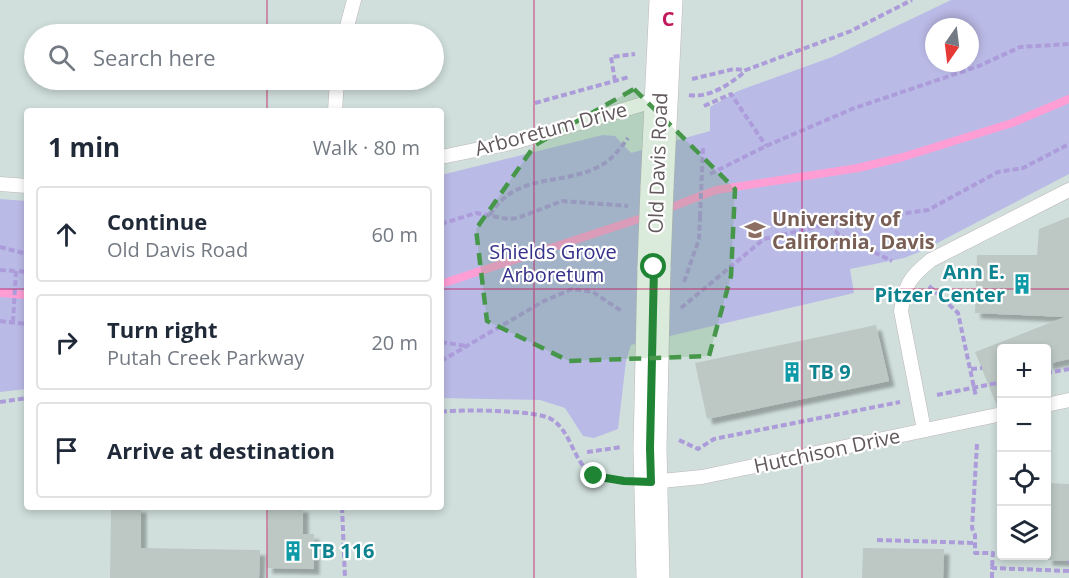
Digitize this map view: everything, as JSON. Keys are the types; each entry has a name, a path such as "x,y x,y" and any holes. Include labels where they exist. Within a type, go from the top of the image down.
{"street":[{"name":"Old Davis Road","path":"653,578 651,482 657,188 676,91 666,0"}],"lane":[{"path":"348,24 354,0"},
{"path":"334,108 336,90"},
{"name":"Arboretum Drive","path":"444,156 515,142 676,91"},
{"path":"0,184 24,186"},
{"path":"924,430 901,311 904,292 912,276 931,260 1069,190"},
{"path":"1051,404 1069,400"},
{"name":"Hutchison Drive","path":"651,482 702,477 997,415"}],"path":[{"path":"676,91 691,97 734,82 747,70 851,31 912,0"},
{"path":"710,174 766,146 852,109 979,66 1020,47 1069,44"},
{"path":"615,81 611,57 639,54"},
{"path":"676,91 692,79 705,75 734,69 747,70"},
{"path":"535,103 629,77"},
{"path":"704,105 731,94 766,146"},
{"path":"490,215 498,201 514,190 596,169 611,159 628,138"},
{"path":"444,359 544,301 572,289 593,292 630,317 653,323 670,318 764,240 829,224 928,210 998,172 1023,168 1069,144"},
{"path":"700,217 703,148"},
{"path":"444,223 476,213 508,219 518,218 562,201 628,206"},
{"path":"829,224 839,235 892,261"},
{"path":"0,247 24,253"},
{"path":"0,270 24,272"},
{"path":"13,322 16,271"},
{"path":"929,286 958,313 976,397"},
{"path":"0,321 24,324"},
{"path":"444,342 467,346"},
{"path":"971,369 982,368"},
{"path":"1051,372 1069,369"},
{"path":"691,448 698,449 714,439 997,383"},
{"path":"0,402 24,398"},
{"path":"444,412 533,413 551,418 562,429 584,467 594,476 624,481 651,482"},
{"path":"977,444 972,528 976,543 975,553 993,554 992,578"},
{"path":"587,452 623,447"},
{"path":"342,510 345,578"},
{"path":"877,540 976,543"},
{"path":"992,568 1069,571"}],"highlighted area":[{"path":"634,89 735,189 731,276 709,356 569,361 487,321 476,229 535,145"}],"shaded area":[{"name":"University of California, Davis","path":"0,0 1069,0 1069,578 0,578"}],"green space":[{"name":"Shields Grove Arboretum","path":"951,0 1069,0 1069,174 924,250 904,258 850,269 854,293 631,345 626,361 618,429 594,438 583,436 565,408 540,400 444,398 444,174 603,135 615,136 631,153 710,131 710,107 738,91 832,57"},
{"path":"0,199 24,201 24,389 0,392"}],"building":[{"name":"Ann E. Pitzer Center","path":"1069,217 1069,359 1051,363 1051,344 997,344 997,406 975,352 1065,317 975,313 977,255 1037,255 1039,229"},
{"name":"TB 9","path":"876,325 889,381 707,419 695,363"},
{"path":"1051,483 1069,484 1069,561 1047,560 1051,560"},
{"path":"111,510 141,510 141,548 260,550 259,578 110,578"},
{"path":"268,510 303,510 303,534 314,534 314,569 267,568"},
{"path":"863,548 944,549 943,578 862,578"}],"waterway":[{"path":"664,210 716,190 858,168 903,157 1012,123 1069,99"},
{"path":"444,283 648,216"},
{"path":"0,293 24,295"}],"place":[{"name":"University of California, Davis","path":"755,230"},
{"name":"Ann E. Pitzer Center","path":"1022,284"},
{"name":"TB 9","path":"792,372"},
{"name":"TB 116","path":"293,551"}],"route":[{"path":"594,476 604,479 651,482 654,267"}]}
